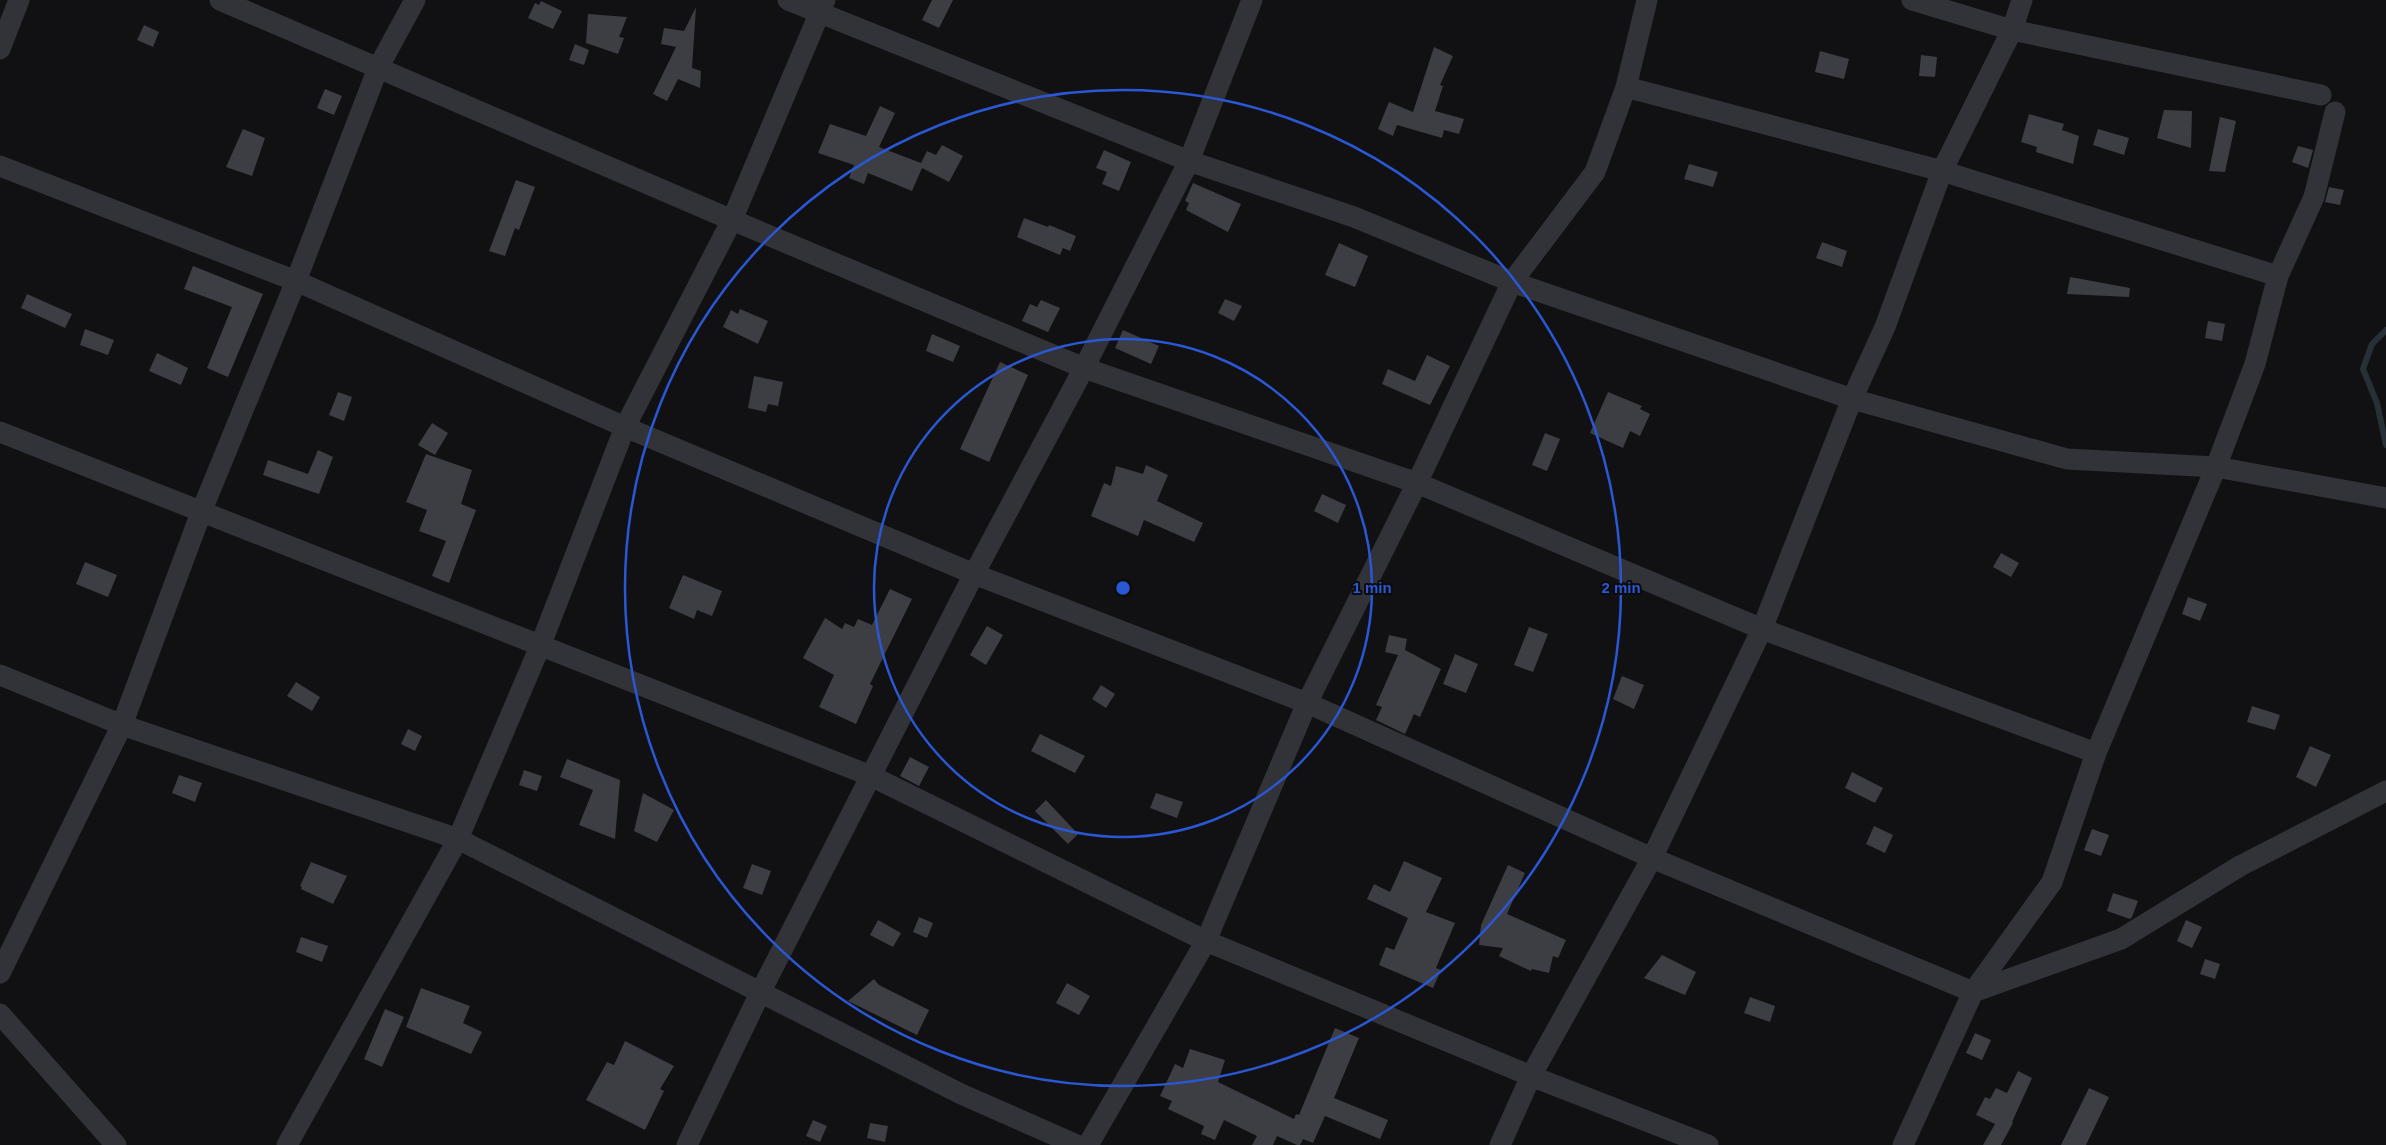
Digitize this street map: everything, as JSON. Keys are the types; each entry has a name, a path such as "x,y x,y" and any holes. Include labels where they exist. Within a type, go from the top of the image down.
{"street":[{"path":"0,49 19,0"},
{"path":"220,0 732,220 1084,368 1418,483 1762,629 2096,753"},
{"path":"0,972 122,725 202,510 296,281 378,68 415,0"},
{"path":"788,0 822,7 1189,161 1354,217 1512,282 1852,399 2067,459 2216,467 2386,498"},
{"path":"686,1145 761,990 974,574 1084,368 1189,161 1252,0"},
{"path":"1088,1145 1206,941 1307,703 1418,483 1512,282 1594,172 1626,87 1647,0"},
{"path":"1912,0 2012,30 2320,95"},
{"path":"1500,1145 1531,1076 1652,858 1762,629 1852,399 1885,327 1942,171 2012,30 2022,0"},
{"path":"288,1145 458,838 541,644 625,427 732,220 822,7"},
{"path":"1626,87 1942,171 2278,276"},
{"path":"1903,1145 1973,992 2052,882 2096,753 2216,467 2255,364 2278,276 2314,197 2336,112"},
{"path":"0,166 296,281 625,427 974,574 1307,703 1652,858 1973,992 2121,938 2240,866 2386,791"},
{"path":"0,432 202,510 871,776 1206,941 1531,1076 1708,1145"},
{"path":"0,675 122,725 458,838 761,990 961,1094 1077,1145"},
{"path":"0,1014 116,1145"}],"building":[{"path":"932,0 953,0 939,28 922,20"},
{"path":"541,1 562,11 553,29 528,18 535,3 539,5"},
{"path":"696,7 692,68 701,71 700,88 678,79 667,101 653,94 676,47 661,44 664,28 684,31"},
{"path":"588,14 627,17 619,37 624,38 618,54 586,43"},
{"path":"144,25 159,32 153,47 137,40"},
{"path":"575,44 589,50 584,65 569,60"},
{"path":"1434,47 1453,56 1440,85 1443,86 1435,111 1464,119 1459,134 1444,130 1442,138 1397,125 1393,136 1378,129 1389,102 1413,112"},
{"path":"1820,51 1849,59 1844,79 1815,72"},
{"path":"1921,55 1937,57 1935,77 1919,76"},
{"path":"325,89 342,96 334,115 317,108"},
{"path":"880,106 895,113 879,147 921,163 927,151 936,155 942,145 963,156 949,182 922,168 912,191 868,173 864,184 849,178 854,165 818,153 830,124 866,136"},
{"path":"2164,110 2192,111 2191,148 2157,138"},
{"path":"2029,114 2064,124 2062,130 2079,136 2073,164 2036,152 2037,147 2021,142"},
{"path":"2220,117 2236,121 2225,172 2209,171"},
{"path":"243,129 265,138 252,176 226,167"},
{"path":"2098,129 2129,138 2124,155 2093,145"},
{"path":"2298,146 2313,150 2308,168 2292,162"},
{"path":"1104,150 1131,162 1119,191 1102,184 1107,172 1096,168"},
{"path":"1689,164 1718,172 1713,187 1684,179"},
{"path":"516,180 535,187 519,230 515,228 505,256 489,251"},
{"path":"1193,183 1241,204 1228,232 1186,210 1189,203 1185,201"},
{"path":"2329,187 2344,190 2340,205 2325,202"},
{"path":"1024,218 1048,227 1049,225 1076,236 1070,251 1063,248 1060,255 1017,237"},
{"path":"1822,242 1847,251 1842,267 1816,258"},
{"path":"1339,243 1368,256 1355,287 1325,275"},
{"path":"193,266 263,294 228,377 207,368 232,307 184,289"},
{"path":"2070,277 2130,288 2129,297 2067,294"},
{"path":"27,294 72,314 65,328 21,308"},
{"path":"1225,299 1242,306 1234,321 1218,313"},
{"path":"1041,300 1060,308 1048,332 1022,321 1030,304 1037,307"},
{"path":"740,309 768,321 758,344 723,327 731,310 738,314"},
{"path":"2208,321 2225,324 2222,341 2205,338"},
{"path":"85,329 114,340 108,355 80,345"},
{"path":"1123,330 1159,346 1151,364 1115,348"},
{"path":"932,334 960,346 953,362 926,351"},
{"path":"157,353 188,368 181,385 149,371"},
{"path":"1427,355 1450,366 1430,405 1382,384 1388,369 1415,381"},
{"path":"1000,362 1028,375 989,462 960,449"},
{"path":"754,376 783,382 778,406 768,404 766,412 748,408"},
{"path":"338,392 352,397 344,421 329,415"},
{"path":"1608,392 1642,406 1640,409 1650,414 1640,436 1630,431 1623,448 1590,433"},
{"path":"432,423 448,433 435,455 418,445"},
{"path":"1545,433 1560,439 1547,471 1532,465"},
{"path":"318,450 333,457 319,494 263,475 268,460 308,474"},
{"path":"426,454 472,470 461,504 476,510 449,583 432,576 446,541 419,531 427,510 406,502"},
{"path":"1146,465 1168,475 1157,501 1203,523 1194,542 1144,520 1138,536 1091,516 1104,483 1111,486 1116,466 1143,474"},
{"path":"1322,494 1346,505 1338,523 1314,511"},
{"path":"2001,553 2019,563 2011,577 1993,567"},
{"path":"85,562 117,575 108,597 76,584"},
{"path":"683,575 722,591 712,616 697,610 694,619 669,608"},
{"path":"890,589 912,599 870,684 873,686 856,724 819,707 834,675 803,658 825,618 842,629 845,623 854,627 858,619 872,625"},
{"path":"2188,597 2207,604 2200,621 2182,614"},
{"path":"987,626 1003,635 986,665 970,655"},
{"path":"1529,627 1548,634 1533,672 1514,665"},
{"path":"1389,635 1407,639 1405,650 1441,669 1420,717 1414,714 1405,734 1376,720 1382,707 1376,705 1398,655 1385,652"},
{"path":"1455,654 1478,664 1466,693 1443,684"},
{"path":"1622,676 1644,685 1634,709 1613,699"},
{"path":"296,682 320,697 312,711 287,696"},
{"path":"1101,685 1115,694 1106,708 1092,699"},
{"path":"2252,706 2280,715 2275,730 2247,722"},
{"path":"408,729 422,736 415,751 401,744"},
{"path":"1040,734 1085,756 1075,773 1031,751"},
{"path":"2310,746 2331,755 2316,787 2296,777"},
{"path":"910,757 929,767 919,786 900,776"},
{"path":"567,759 620,780 615,839 579,825 593,790 560,777"},
{"path":"524,770 542,776 537,791 519,785"},
{"path":"1852,772 1883,788 1875,803 1845,788"},
{"path":"179,775 202,783 195,802 172,793"},
{"path":"643,793 674,810 657,842 634,831"},
{"path":"1156,793 1183,802 1177,818 1150,808"},
{"path":"1046,800 1078,834 1068,844 1035,811"},
{"path":"1874,826 1893,835 1885,853 1866,844"},
{"path":"2092,829 2109,835 2101,856 2084,850"},
{"path":"1404,861 1442,878 1426,912 1455,923 1436,968 1441,970 1433,988 1379,965 1386,947 1394,950 1408,918 1367,899 1374,884 1390,892"},
{"path":"311,862 347,876 333,904 301,889 302,887 300,886"},
{"path":"752,864 771,871 762,895 743,888"},
{"path":"1508,865 1525,873 1507,914 1566,940 1558,958 1553,956 1549,973 1532,969 1531,971 1499,956 1503,948 1479,945 1481,925"},
{"path":"2113,893 2138,901 2130,919 2107,911"},
{"path":"919,917 933,923 927,938 913,932"},
{"path":"878,920 901,933 893,947 870,935"},
{"path":"2186,920 2202,927 2192,948 2177,941"},
{"path":"301,937 328,946 322,962 296,952"},
{"path":"1662,955 1696,972 1685,995 1644,978"},
{"path":"2205,959 2220,964 2215,979 2200,974"},
{"path":"874,979 879,985 929,1010 917,1035 848,1001"},
{"path":"1067,983 1090,996 1079,1015 1056,1003"},
{"path":"421,988 470,1006 463,1023 482,1032 471,1054 406,1027"},
{"path":"1750,997 1775,1006 1770,1022 1744,1013"},
{"path":"385,1009 404,1017 382,1067 364,1059"},
{"path":"1335,1028 1359,1038 1334,1098 1388,1120 1380,1139 1325,1116 1313,1143 1303,1139 1300,1145 1297,1145 1277,1136 1273,1145 1252,1145 1257,1136 1224,1120 1215,1140 1201,1134 1204,1126 1168,1109 1172,1101 1160,1096 1175,1064 1183,1068 1190,1049 1225,1060 1218,1082 1294,1119 1296,1114 1299,1115"},
{"path":"1975,1033 1991,1040 1982,1060 1966,1053"},
{"path":"625,1041 674,1066 660,1089 664,1091 645,1130 586,1100 607,1062 614,1065"},
{"path":"2018,1071 2032,1078 2013,1123 2001,1145 1983,1145 1995,1124 1976,1115 1985,1097 1990,1099 1996,1088 2007,1093"},
{"path":"2089,1088 2109,1097 2086,1145 2061,1145"},
{"path":"813,1120 827,1126 820,1142 806,1136"},
{"path":"870,1123 888,1126 885,1142 867,1138"}],"waterway":[{"path":"2386,330 2372,344 2363,369 2377,403 2386,445"}]}
